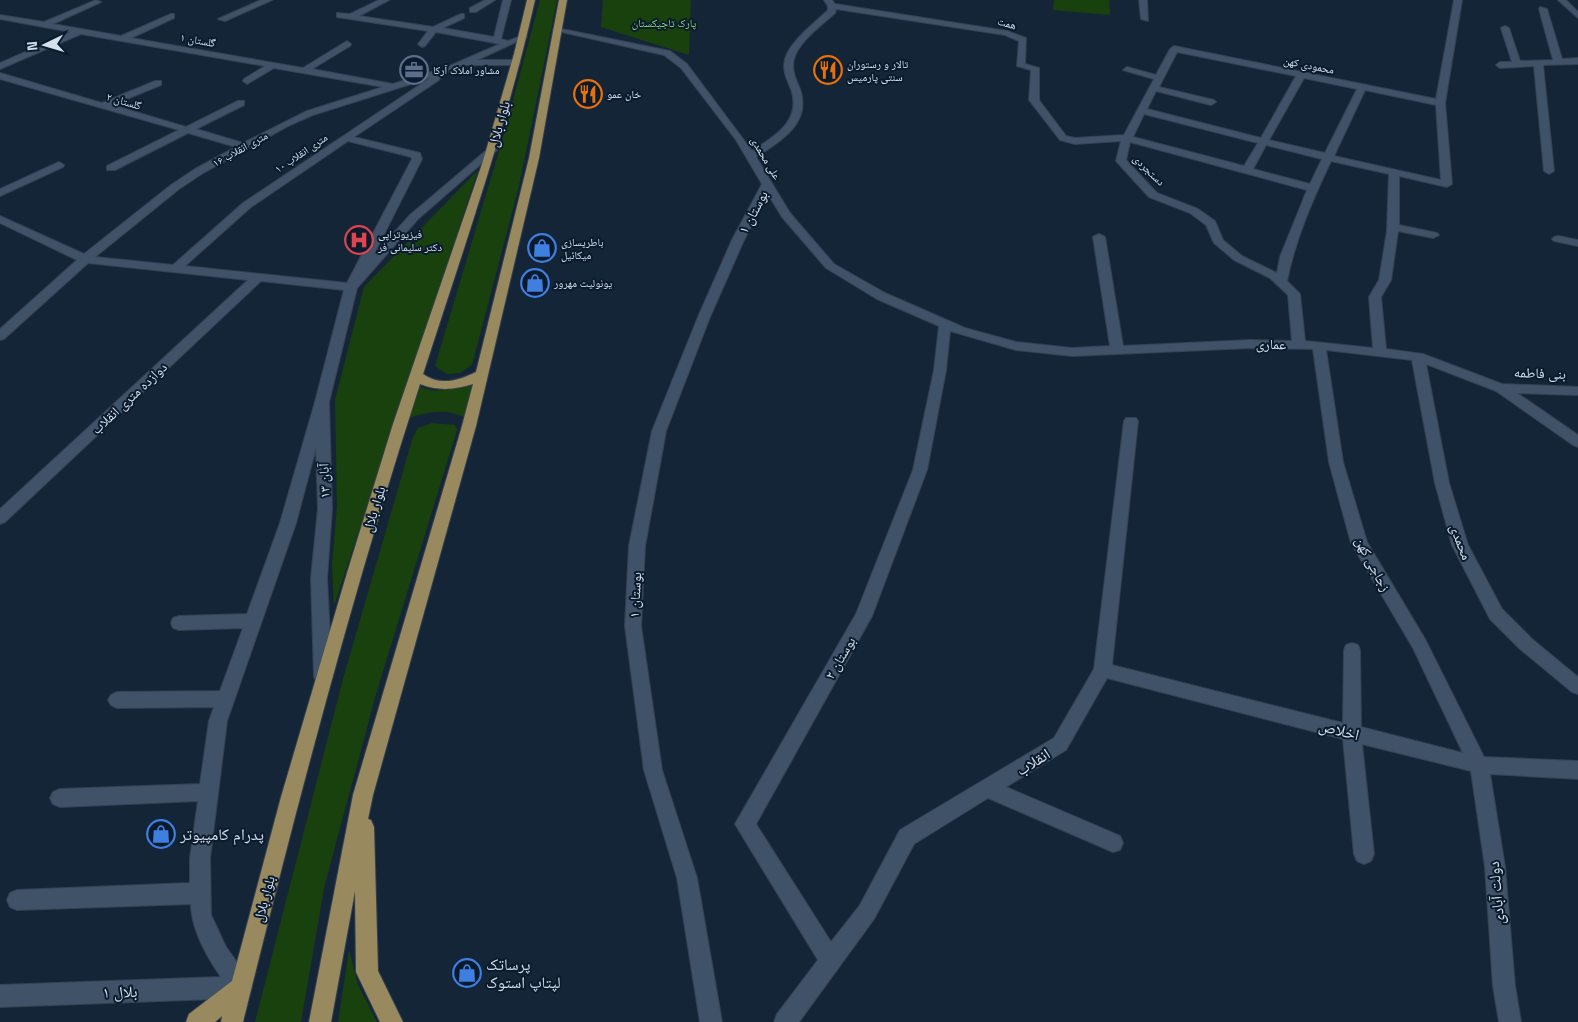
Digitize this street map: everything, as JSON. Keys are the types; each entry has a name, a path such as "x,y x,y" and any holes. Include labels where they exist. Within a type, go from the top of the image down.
{"main road":[{"name":"بلوار بلال","path":"232,1022 323,679 416,376 492,150 523,37 531,0"},
{"path":"320,1022 363,794 469,426 534,158 563,0"},
{"path":"416,376 424,383 438,386 454,386 482,374"},
{"path":"363,794 367,972 392,1022"},
{"path":"197,1022 241,987"}],"street":[{"path":"222,19 268,0"},
{"path":"350,17 385,0"},
{"path":"473,10 491,0"},
{"path":"497,40 507,0"},
{"path":"1143,0 1145,19"},
{"path":"1142,112 1447,184 1440,103 1458,0"},
{"path":"1562,0 1578,16"},
{"path":"44,24 97,2"},
{"path":"750,156 783,136 794,124 798,97 789,61 792,52 832,11 830,3"},
{"name":"همت","path":"830,3 1007,33 1023,40 1021,66 1036,68 1034,100 1063,138 1075,141 1127,138"},
{"path":"1543,9 1558,62"},
{"path":"340,15 508,43"},
{"path":"123,38 171,16"},
{"path":"422,44 433,30 460,16"},
{"name":"گلستان ۱","path":"0,17 393,86"},
{"path":"1505,28 1516,64"},
{"name":"علی محمدی","path":"557,30 649,48 666,53 684,66 740,139 786,215 830,266 881,296 945,324"},
{"path":"0,66 80,31"},
{"name":"۱۶ متری انقلاب","path":"0,336 85,259 174,187 243,146 310,113 463,64 523,37"},
{"path":"305,70 347,44"},
{"name":"محمودی کهن","path":"1174,49 1440,103"},
{"name":"دستجردی","path":"1174,49 1123,146 1122,161 1153,195 1194,210 1212,223 1218,241 1238,258 1274,276 1281,282"},
{"path":"1500,66 1578,61"},
{"path":"463,64 516,63"},
{"path":"1538,63 1549,171"},
{"path":"247,81 273,65"},
{"name":"۱۰ متری انقلاب","path":"175,269 247,205 450,68"},
{"path":"1127,70 1159,78"},
{"path":"1247,170 1301,75"},
{"name":"گلستان ۲","path":"0,76 243,146"},
{"path":"102,106 158,83"},
{"path":"1299,345 1294,294 1281,282 1286,257 1313,188 1362,87"},
{"path":"1153,88 1211,102"},
{"path":"111,168 241,102"},
{"path":"0,219 85,259 352,288 417,159 416,155 346,138"},
{"path":"1127,138 1313,188"},
{"name":"۱۳ آبان","path":"323,679 319,578 325,510 322,402 352,288 379,254 414,217 492,150"},
{"path":"0,193 59,165"},
{"path":"1380,352 1375,297 1385,280 1393,227 1394,172"},
{"name":"بوستان ۱","path":"711,1022 687,878 654,770 633,626 637,546 659,431 704,317 738,240 767,185"},
{"path":"1393,227 1433,236"},
{"path":"1098,237 1117,349"},
{"path":"1558,239 1578,243"},
{"name":"دوازده متری انقلاب","path":"0,518 258,278"},
{"name":"عماری","path":"945,324 961,331 1016,346 1072,352 1250,344 1319,345 1418,357 1501,388 1578,442"},
{"name":"بوستان ۲","path":"831,961 745,824 864,616 920,470 940,370 945,324"},
{"name":"زجاجی کهن","path":"1319,345 1336,462 1359,542 1418,644 1479,765"},
{"name":"محمدی","path":"1418,357 1442,483 1460,545 1496,614 1526,644 1578,687"},
{"name":"بنی فاطمه","path":"1501,388 1578,391"},
{"path":"241,987 218,955 201,915 200,858 218,721 288,523 322,402"},
{"name":"انقلاب","path":"785,1022 868,912 907,837 989,789 1060,744 1103,670 1131,421"},
{"path":"179,622 252,621"},
{"path":"1352,650 1352,733 1364,854"},
{"name":"اخلاص","path":"1103,670 1479,765 1578,770"},
{"path":"117,700 226,698"},
{"name":"دولت آبادی","path":"1479,765 1494,867 1504,986 1510,1022"},
{"path":"989,789 1113,843"},
{"path":"60,798 209,792"},
{"path":"17,900 201,893"},
{"name":"بلال ۱","path":"0,996 241,987"}],"green space":[{"path":"540,0 557,0 519,186 472,365 460,373 447,374 435,366 502,141"},
{"name":"پارک تاجیکستان","path":"603,0 691,0 689,55 601,27"},
{"path":"1054,0 1109,0 1110,15 1053,10"},
{"path":"478,170 334,606 332,564 337,506 335,400 364,287"},
{"path":"474,381 467,418 452,413 437,412 407,419 419,386 425,389 446,390"},
{"path":"432,423 455,425 457,430 376,694 324,888 301,1022 255,1022 343,679 413,437 418,428"},
{"path":"349,950 358,985 377,1022 338,1022"}],"place":[{"name":"مشاور املاک آرکا","path":"414,70"},
{"name":"تالار و رستوران سنتی پارمیس","path":"828,70"},
{"name":"خان عمو","path":"588,94"},
{"name":"فیزیوتراپی دکتر سلیمانی فر","path":"359,240"},
{"name":"باطریسازی میکائیل","path":"542,248"},
{"name":"یونولیت مهرور","path":"535,283"},
{"name":"پدرام کامپیوتر","path":"161,834"},
{"name":"پرساتک لپتاپ استوک","path":"467,973"}]}
